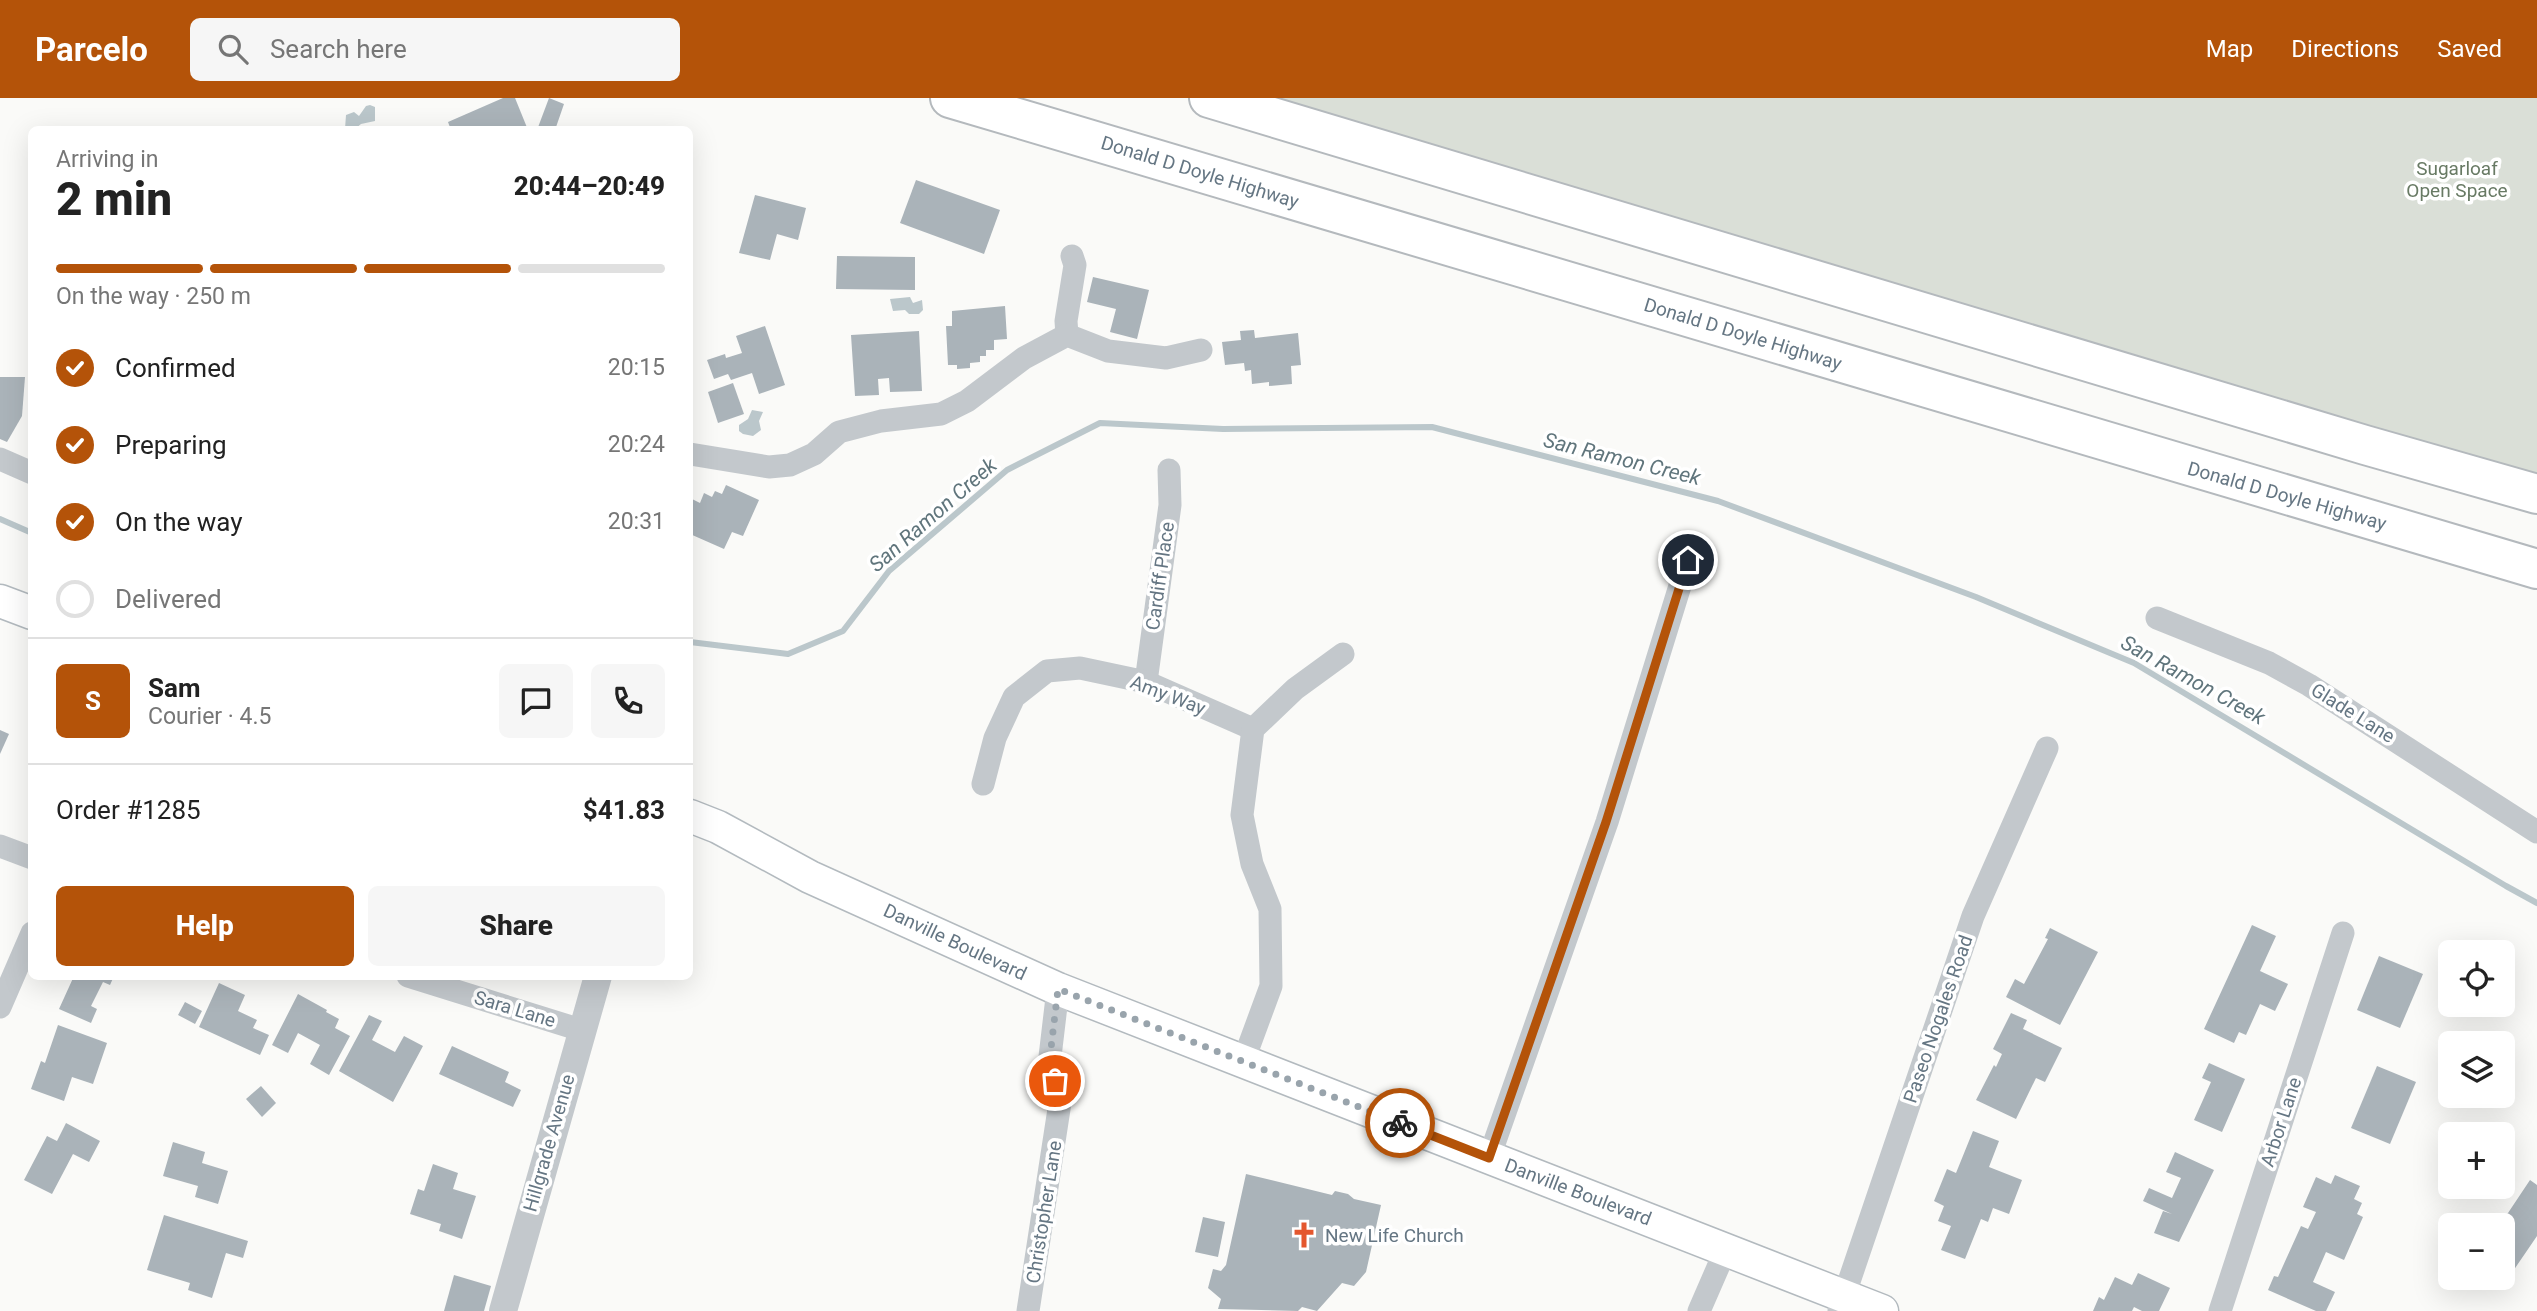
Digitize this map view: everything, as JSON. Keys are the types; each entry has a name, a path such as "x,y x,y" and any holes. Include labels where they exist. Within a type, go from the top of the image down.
{"highway":[{"name":"Donald D Doyle Highway","path":"950,98 2537,569"},
{"path":"1044,98 2537,547"},
{"path":"1209,98 2365,445 2537,494"},
{"path":"2328,508 2378,541 2537,590"}],"main road":[{"path":"0,601 28,612"},
{"name":"Danville Boulevard","path":"693,817 771,854 810,877 1058,989 1726,1248 1841,1304 1882,1311"},
{"name":"Danville Boulevard","path":"693,838 771,867 810,877"}],"street":[{"path":"1067,335 1066,321 1075,265 1072,256"},
{"path":"693,454 769,467 790,465 814,454 839,432 881,421 941,414 967,401 1024,358 1067,335 1108,351 1166,358 1201,350"},
{"path":"0,459 28,471"},
{"name":"Cardiff Place","path":"1146,682 1170,505 1169,470"},
{"path":"1489,1158 1606,822 1688,560"},
{"name":"Glade Lane","path":"2157,618 2269,663 2309,685 2537,832"},
{"path":"1243,1062 1271,986 1270,909 1252,864 1242,815 1253,729 1295,689 1343,654"},
{"name":"Amy Way","path":"983,784 995,737 1014,697 1047,671 1080,668 1146,682 1253,729"},
{"name":"Paseo Nogales Road","path":"1841,1304 1973,916 2047,748"},
{"path":"0,846 28,856"},
{"name":"Arbor Lane","path":"2220,1311 2343,933"},
{"path":"0,1007 28,942"},
{"name":"Sara Lane","path":"421,980 581,1030"},
{"name":"Hillgrade Avenue","path":"503,1311 597,980"},
{"name":"Christopher Lane","path":"1028,1311 1061,1096 1049,1065 1058,989"},
{"path":"1699,1311 1726,1248"}],"green space":[{"name":"Sugarloaf Open Space","path":"1207,98 2537,98 2537,494"}],"shaded area":[{"path":"366,106 375,107 375,121 359,126 345,126 346,115 354,112 359,116"},
{"path":"910,297 913,303 922,300 923,310 919,314 909,314 905,310 893,311 890,299"},
{"path":"752,410 763,412 759,421 761,430 753,436 739,431 739,425 748,419"}],"building":[{"path":"503,98 515,98 526,126 450,126 448,122"},
{"path":"549,98 564,104 556,126 538,126"},
{"path":"916,180 1000,210 984,254 900,223"},
{"path":"755,195 806,208 798,240 777,234 770,260 739,253"},
{"path":"837,256 915,257 915,290 836,289"},
{"path":"1093,277 1149,290 1137,339 1110,332 1116,309 1087,302"},
{"path":"1005,306 1007,339 994,340 994,350 986,350 986,356 980,356 980,362 970,363 970,368 957,369 957,365 948,365 946,326 952,326 952,311"},
{"path":"765,326 785,385 759,394 752,373 731,380 728,374 714,379 707,360 725,354 726,358 742,353 736,336"},
{"path":"1254,330 1255,338 1298,333 1301,365 1291,366 1292,384 1252,384 1251,370 1245,371 1244,363 1225,365 1222,342 1241,340 1240,331"},
{"path":"919,331 922,391 890,392 889,378 878,379 879,395 855,396 851,335"},
{"path":"0,377 25,377 22,416 7,442 0,439"},
{"path":"733,383 744,414 718,423 708,392"},
{"path":"726,485 759,500 743,536 732,532 724,549 693,535 693,500 700,503 704,493 712,497 715,491 722,494"},
{"path":"0,730 9,734 0,754"},
{"path":"2252,925 2276,936 2260,971 2288,984 2275,1011 2260,1004 2246,1035 2239,1032 2234,1043 2204,1029"},
{"path":"2050,928 2098,952 2060,1025 2006,997 2015,979 2024,984 2048,939 2045,938"},
{"path":"2379,956 2423,974 2400,1028 2357,1010"},
{"path":"72,980 112,980 110,985 103,982 91,1006 97,1009 91,1023 59,1009"},
{"path":"219,983 245,995 238,1011 257,1020 253,1028 269,1035 260,1055 199,1027"},
{"path":"298,994 339,1019 335,1028 350,1036 329,1075 310,1064 320,1045 298,1033 288,1053 272,1045"},
{"path":"185,1002 202,1011 195,1024 178,1015"},
{"path":"2011,1013 2027,1020 2023,1029 2062,1048 2045,1082 2036,1078 2016,1119 1976,1100 2002,1054 1993,1049"},
{"path":"369,1015 382,1021 372,1040 395,1052 404,1036 423,1046 393,1102 339,1071"},
{"path":"58,1025 107,1043 93,1084 72,1077 64,1101 31,1089 41,1061 45,1063"},
{"path":"452,1046 509,1072 505,1082 521,1090 513,1107 439,1074"},
{"path":"2209,1063 2245,1079 2222,1132 2194,1120 2211,1082 2202,1078"},
{"path":"2377,1066 2416,1082 2390,1144 2351,1128"},
{"path":"261,1086 276,1103 262,1117 246,1099"},
{"path":"66,1123 100,1141 89,1162 73,1154 52,1194 24,1180 47,1136 57,1141"},
{"path":"1973,1131 1999,1141 1989,1167 2022,1180 2009,1214 1993,1208 1988,1222 1981,1219 1965,1259 1941,1250 1951,1226 1938,1221 1944,1206 1934,1201 1947,1169 1956,1173"},
{"path":"173,1142 205,1152 202,1163 228,1171 218,1204 195,1197 198,1186 163,1176"},
{"path":"2175,1152 2214,1170 2179,1242 2154,1233 2163,1211 2172,1214 2143,1201 2149,1188 2172,1198 2181,1178 2166,1172"},
{"path":"433,1164 458,1173 453,1189 476,1196 462,1239 439,1231 441,1224 410,1214 418,1189 424,1191"},
{"name":"New Life Church","path":"1246,1174 1332,1195 1335,1191 1348,1194 1354,1199 1381,1205 1366,1272 1354,1286 1342,1283 1317,1311 1302,1307 1298,1311 1218,1309 1221,1299 1208,1288 1213,1269 1221,1271 1226,1265"},
{"path":"2335,1175 2360,1186 2354,1199 2362,1203 2357,1214 2363,1217 2344,1260 2326,1252 2313,1282 2335,1292 2326,1311 2316,1311 2268,1290 2274,1276 2278,1277 2301,1226 2308,1229 2316,1212 2303,1207 2316,1177 2331,1184"},
{"path":"2530,1180 2537,1185 2537,1236 2515,1268 2515,1213 2508,1213"},
{"path":"164,1215 248,1241 243,1258 226,1253 212,1298 188,1290 190,1283 147,1270"},
{"path":"1203,1217 1225,1222 1218,1257 1195,1252"},
{"path":"2138,1273 2170,1288 2159,1311 2142,1311 2134,1307 2132,1311 2093,1311 2099,1297 2104,1300 2115,1277 2132,1285"},
{"path":"454,1275 491,1286 484,1311 444,1311"}],"waterway":[{"name":"San Ramon Creek","path":"693,642 788,654 843,631 889,571 1007,470 1100,423 1223,429 1432,427 1718,501 1976,597 2134,663 2537,903"},
{"name":"San Ramon Creek","path":"0,519 28,531"}],"way so far":[{"path":"1055,1081 1049,1065 1058,989 1400,1123"}],"place":[{"name":"New Life Church","path":"1304,1235"}],"route":[{"path":"1400,1123 1489,1158 1606,822 1688,560"}]}
